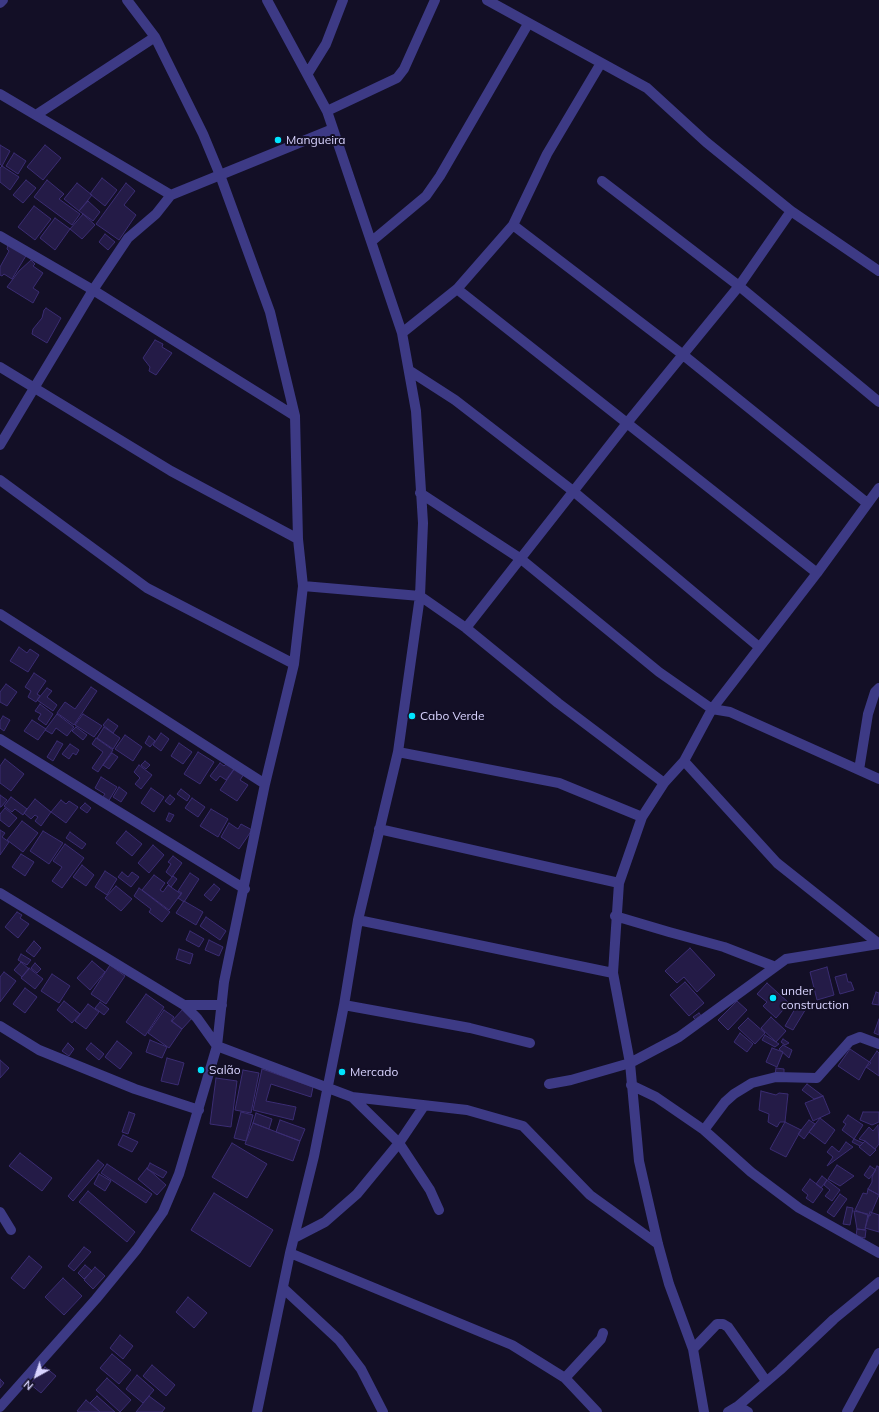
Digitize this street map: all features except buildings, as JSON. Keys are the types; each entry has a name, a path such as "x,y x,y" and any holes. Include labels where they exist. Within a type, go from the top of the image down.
{"street":[{"path":"0,3 3,0"},
{"path":"0,1407 96,1299 137,1249 163,1212 179,1174 217,1046 224,982 245,889 265,784 294,664 303,586 298,539 295,416 270,312 220,175 203,134 155,37 127,0"},
{"path":"257,1412 290,1253 314,1156 344,1005 358,920 398,752 420,596 423,523 420,493 418,437 410,371 402,333 327,111 308,73 267,0"},
{"path":"308,73 326,44 342,0"},
{"path":"327,111 397,78 404,69 435,0"},
{"path":"487,0 528,24 648,88 706,142 791,211 879,271"},
{"path":"372,241 426,196 440,176 528,24"},
{"path":"36,115 155,37"},
{"path":"402,333 457,289 513,225 547,154 601,63"},
{"path":"0,94 172,195"},
{"path":"0,445 93,290 128,238 156,214 172,195 333,129"},
{"path":"602,181 740,286 879,402"},
{"path":"466,628 682,354 740,286 791,211"},
{"path":"513,225 682,354 867,503"},
{"path":"0,236 93,290 295,416"},
{"path":"457,289 818,573"},
{"path":"0,367 172,471 298,539"},
{"path":"410,371 455,400 573,491 759,647"},
{"path":"0,480 147,588 294,664"},
{"path":"704,1412 693,1349 669,1284 658,1244 639,1161 630,1063 613,973 615,916 619,883 642,817 664,783 684,761 712,708 818,573 879,488"},
{"path":"420,493 521,559 660,672 712,708 730,712 879,780"},
{"path":"303,586 420,596 466,628 558,703 664,783"},
{"path":"0,614 265,784"},
{"path":"859,770 868,714 875,692 879,688"},
{"path":"0,739 245,889"},
{"path":"398,752 559,783 642,817"},
{"path":"684,761 777,863 879,944"},
{"path":"379,829 619,883"},
{"path":"0,893 184,1004 197,1018 217,1046 352,1097 467,1110 523,1126 590,1195 658,1244"},
{"path":"615,916 724,947 773,966"},
{"path":"358,920 613,973"},
{"path":"549,1084 571,1080 630,1063 679,1037 773,966 786,959 796,956 879,944"},
{"path":"184,1004 222,1005"},
{"path":"344,1005 470,1028 530,1043"},
{"path":"0,1026 39,1050 135,1089 199,1110"},
{"path":"704,1130 725,1102 734,1094 752,1083 776,1077 817,1078 850,1041 860,1038 879,1044"},
{"path":"631,1085 656,1097 704,1130 751,1172 799,1208 879,1253"},
{"path":"352,1097 399,1143 430,1190 439,1210"},
{"path":"294,1238 325,1222 357,1194 399,1143 424,1106"},
{"path":"0,1212 11,1230"},
{"path":"290,1253 512,1345 565,1378 597,1412"},
{"path":"728,1412 738,1406 780,1370 834,1319 879,1282"},
{"path":"283,1288 339,1340 361,1369 383,1412"},
{"path":"693,1349 717,1324 723,1324 728,1327 766,1381"},
{"path":"565,1378 601,1339 604,1333"},
{"path":"847,1412 879,1353"},
{"path":"738,1406 748,1412"}],"place":[{"name":"Mangueira","path":"278,140"},
{"name":"Cabo Verde","path":"412,716"},
{"name":"under construction","path":"773,998"},
{"name":"Salão","path":"201,1070"},
{"name":"Mercado","path":"342,1072"}]}
